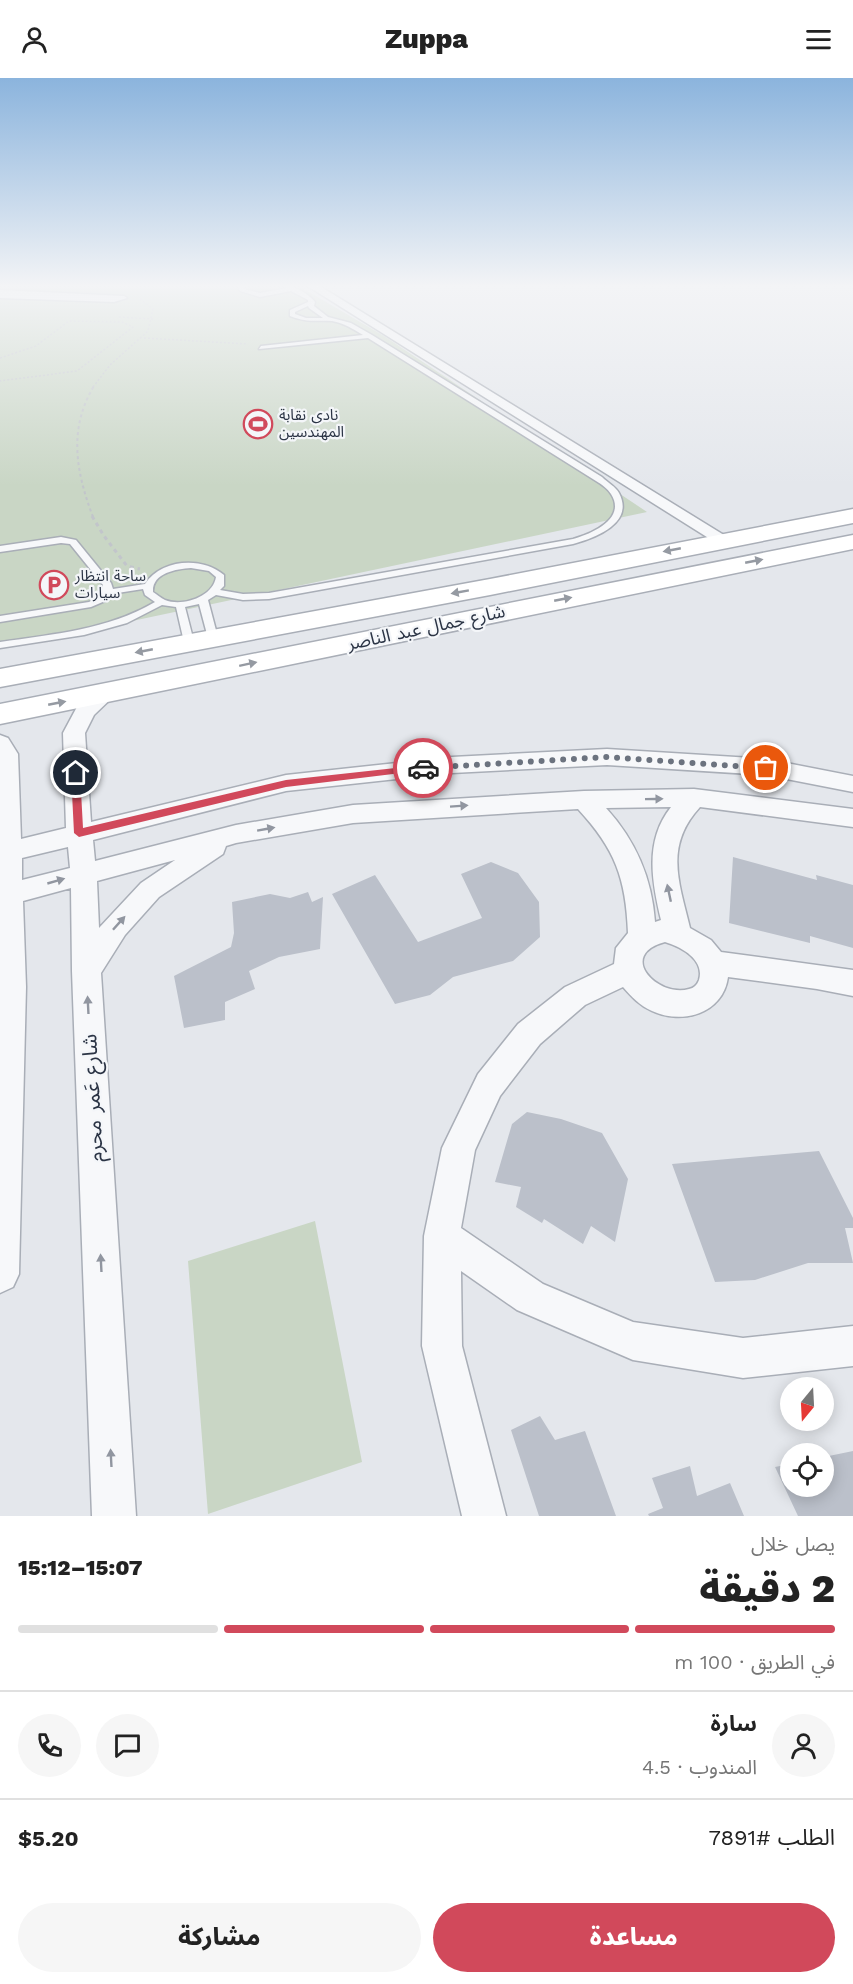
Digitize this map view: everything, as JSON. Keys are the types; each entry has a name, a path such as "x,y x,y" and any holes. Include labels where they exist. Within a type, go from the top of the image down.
{"main road":[{"name":"شارع جمال عبد الناصر","path":"0,678 490,587 853,516"},
{"name":"شارع جمال عبد الناصر","path":"0,714 853,542"},
{"path":"490,587 507,594 513,601 514,609"}],"street":[{"path":"420,352 724,540"},
{"name":"شارع عَمر محرم","path":"106,693 91,703 79,718 74,733 79,833 84,873 86,971 114,1516"},
{"path":"0,743 7,754 0,1274"},
{"path":"4,853 286,783 452,765 607,757 766,768 853,784"},
{"path":"4,896 236,834 353,814 584,800 694,798 853,818"},
{"path":"678,934 667,882 664,850 673,823 694,798"},
{"path":"584,800 609,826 627,855 638,886 642,936"},
{"path":"86,971 115,927 150,890 192,860 236,834"},
{"path":"666,931 678,934 693,940 704,950 712,963 714,977 710,991 700,1000 684,1005 666,1004 650,996 636,985 628,970 627,957 632,945 642,936 666,931"},
{"path":"712,963 817,976 853,983"},
{"path":"484,1516 441,1346 442,1236 459,1148 489,1085 536,1028 575,996 628,970"},
{"path":"442,1236 530,1297 633,1341 743,1358 853,1346"}],"lane":[{"path":"216,592 243,597 269,596 573,541 601,531 617,517 619,501 615,493 600,478 396,352"},
{"path":"0,549 61,540 73,542 108,585 108,592 102,599 91,604 0,619"},
{"path":"108,592 147,586 158,574 179,566 212,568 222,579 216,592 202,600 180,604 161,602 148,592 147,586"},
{"path":"201,640 202,600"},
{"path":"0,645 117,625 161,602"},
{"path":"180,604 201,640"}],"path":[{"path":"0,358 21,352"},
{"path":"0,381 77,371 101,352"},
{"path":"124,352 100,375 79,417 76,460 94,519 127,566 158,574"}],"green space":[{"name":"نادى نقابة المهندسين","path":"0,352 408,352 647,512 0,649"},
{"path":"315,1221 362,1462 208,1514 188,1261"}],"building":[{"path":"733,857 817,880 816,875 853,885 853,948 810,936 810,943 729,923"},
{"path":"491,862 518,873 539,902 540,937 513,961 453,977 430,995 395,1004 332,894 375,875 418,942 482,918 461,874"},
{"path":"308,892 312,902 323,897 320,949 279,957 249,971 255,989 225,1002 225,1020 184,1028 174,976 231,947 234,933 232,902 270,894 290,898"},
{"path":"527,1112 561,1119 602,1133 628,1179 615,1242 591,1226 583,1244 544,1219 542,1223 516,1207 521,1187 495,1182 512,1124"},
{"path":"819,1151 853,1218 853,1228 845,1228 853,1263 808,1263 755,1280 715,1282 672,1164"},
{"path":"540,1416 555,1440 585,1431 616,1516 539,1516 511,1430"},
{"path":"853,1451 853,1516 798,1516 789,1497 834,1497 834,1455"},
{"path":"690,1466 697,1496 730,1483 744,1516 649,1516 648,1514 663,1508 652,1478"},
{"path":"780,1466 780,1478 775,1467"}],"way so far":[{"path":"423,768 607,757 766,768"}],"place":[{"name":"نادى نقابة المهندسين","path":"258,424"},
{"name":"ساحة انتظار سيارات","path":"54,585"}],"route":[{"path":"76,773 79,833 286,783 423,768"}]}
